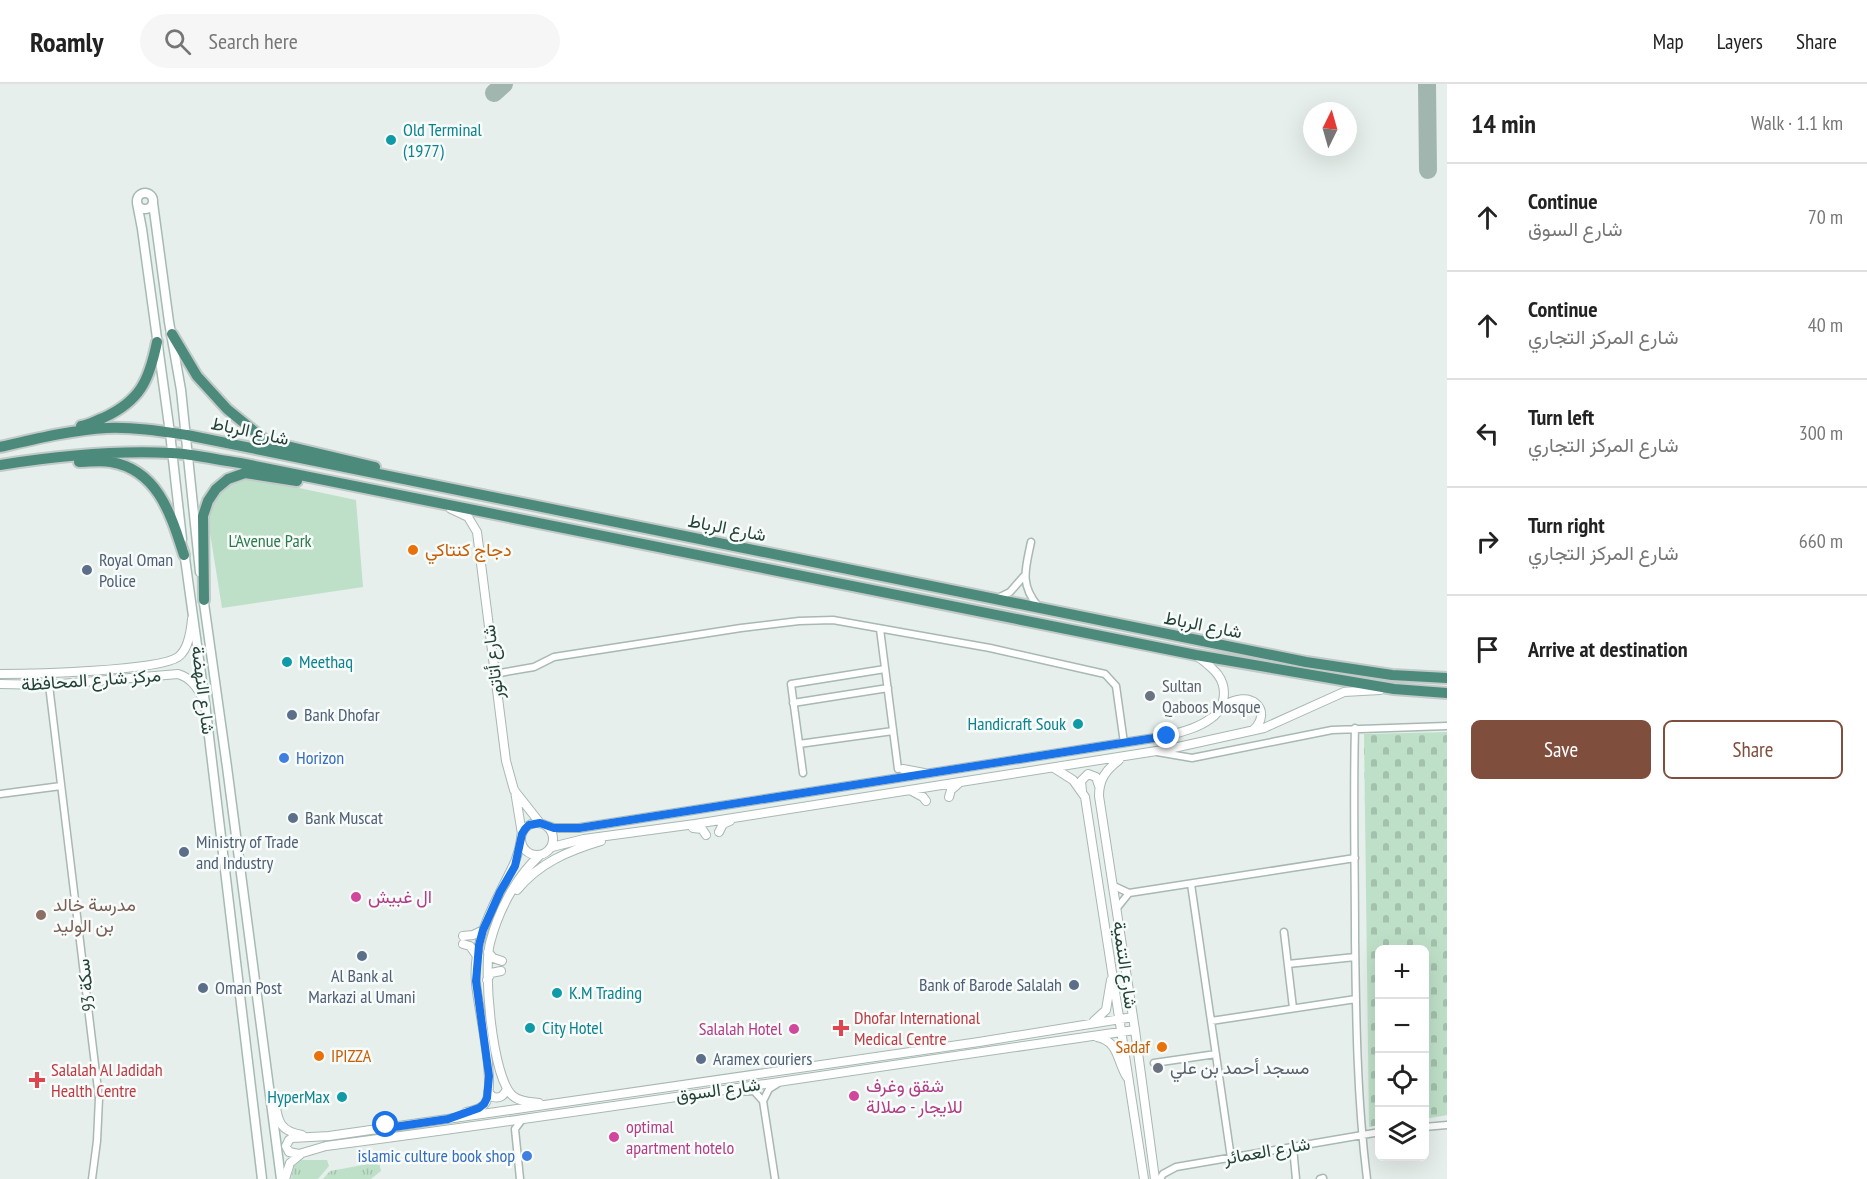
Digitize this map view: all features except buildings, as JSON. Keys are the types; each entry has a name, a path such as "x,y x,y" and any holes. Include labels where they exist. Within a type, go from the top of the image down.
{"highway":[{"path":"171,334 197,376 227,409 266,441 386,469 415,482"},
{"path":"0,446 27,435 87,425 122,409 141,390 151,368 157,342"},
{"name":"شارع الرباط","path":"0,446 97,429 127,428 187,435 1306,662 1392,675 1447,678"},
{"name":"شارع الرباط","path":"0,465 103,453 172,453 240,463 1196,655 1394,689 1447,693"},
{"path":"42,459 111,462 136,470 159,491 172,516 184,555"},
{"path":"204,600 203,516 208,501 216,489 228,479 245,473 310,483 332,481"}],"main road":[{"path":"144,192 152,196 153,203 149,208 143,209 137,203 139,195 144,192"},
{"name":"شارع النهضة","path":"137,203 205,703 260,1179"},
{"name":"شارع النهضة","path":"153,203 187,435 196,544 228,767 268,1085 283,1179"}],"street":[{"name":"شارع أتاتور","path":"410,496 459,511 468,517 477,532 506,761 514,790 521,836"},
{"path":"996,600 1010,592 1024,575 1031,542"},
{"path":"1024,575 1031,598 1040,608"},
{"name":"مركز شارع المحافظة","path":"0,674 69,672 134,667 171,661 180,656 184,649 192,623 192,608"},
{"path":"494,674 534,667 554,657 788,622 833,620 990,648 1105,674 1116,686 1124,742"},
{"path":"880,628 893,731 901,769 932,774"},
{"path":"1196,655 1221,678 1225,691 1221,708"},
{"path":"171,661 177,662 180,667 178,672 172,674"},
{"path":"803,773 790,687 793,683 885,669"},
{"name":"مركز شارع المحافظة","path":"0,684 49,685 172,674 188,678 205,703"},
{"name":"سكة 93","path":"49,685 99,1098 92,1179"},
{"path":"793,703 888,688"},
{"path":"552,847 584,839 1154,752 1264,728 1344,692 1394,689"},
{"path":"448,1119 482,1107 486,1102 487,1060 476,981 477,956 483,930 515,866 521,836 529,825 579,828 708,805 932,774 1167,736 1197,727 1212,719 1230,700 1238,698 1246,698 1258,706 1260,713 1257,726 1251,731"},
{"path":"1154,752 1192,758 1332,730 1447,726"},
{"path":"1355,728 1356,999 1361,1134 1367,1179"},
{"path":"799,744 893,731"},
{"path":"1099,791 1107,769 1120,758"},
{"path":"1054,768 1074,780 1082,792"},
{"path":"1082,792 1081,781 1088,774 1096,777 1099,791"},
{"path":"949,797 951,790 960,783"},
{"path":"0,794 62,786"},
{"name":"شارع أتاتور","path":"514,790 542,824"},
{"path":"910,790 923,796 926,801"},
{"name":"شارع التنمية","path":"1099,791 1155,1179"},
{"name":"شارع التنمية","path":"1082,792 1144,1179"},
{"path":"719,832 723,824 744,816"},
{"path":"542,824 552,832 554,842 552,847 539,856 522,874 506,903 488,952 487,980 495,1045 507,1089 518,1099 548,1104"},
{"path":"673,827 697,828 705,831 706,836"},
{"path":"521,836 522,845 528,853 539,856"},
{"path":"506,903 524,881 542,867 568,851 601,841 609,836"},
{"path":"1114,886 1129,893 1354,858"},
{"path":"1191,884 1231,1158"},
{"path":"1117,908 1129,893"},
{"path":"477,956 473,948 463,940 483,930"},
{"path":"1284,932 1293,1008"},
{"path":"488,952 493,958 502,961"},
{"path":"1288,964 1355,957"},
{"path":"487,980 491,973 501,971"},
{"path":"1089,1023 1106,1011 1113,976"},
{"path":"1211,1022 1356,999"},
{"name":"شارع السوق","path":"309,1137 377,1125 387,1128 979,1042 1132,1017"},
{"name":"شارع السوق","path":"303,1153 326,1146 521,1121 796,1078 1135,1030"},
{"path":"1089,1036 1104,1039 1112,1044 1122,1070 1129,1080"},
{"path":"1154,1064 1216,1054"},
{"path":"763,1101 771,1087 796,1078"},
{"path":"268,1085 273,1093 281,1125 289,1132 309,1137"},
{"path":"488,1092 499,1098 507,1089"},
{"path":"693,1095 752,1091 756,1093 763,1101 775,1179"},
{"path":"385,1116 387,1128"},
{"path":"520,1179 515,1129 521,1121"},
{"path":"1429,1127 1447,1125"},
{"name":"شارع العمائر","path":"1160,1179 1163,1174 1176,1167 1375,1133"},
{"path":"303,1153 289,1152 286,1143 292,1138 309,1137"},
{"path":"1293,1147 1296,1179"},
{"path":"283,1179 290,1163 303,1153"}],"green space":[{"name":"L'Avenue Park","path":"247,477 356,500 363,587 222,608 206,508 222,484"},
{"path":"1447,732 1447,1115 1429,1118 1429,945 1375,945 1375,1126 1369,1127 1364,734"},
{"path":"301,1160 327,1160 329,1166 318,1179 291,1179 294,1166"},
{"path":"379,1162 381,1171 371,1179 323,1179 330,1171"}],"taxiway":[{"path":"494,93 504,84"},
{"path":"1427,84 1428,170"}],"place":[{"name":"Old Terminal (1977)","path":"391,140"},
{"name":"دجاج كنتاكي","path":"413,550"},
{"name":"Royal Oman Police","path":"87,570"},
{"name":"Meethaq","path":"287,662"},
{"name":"Sultan Qaboos Mosque","path":"1150,696"},
{"name":"Bank Dhofar","path":"292,715"},
{"name":"Handicraft Souk","path":"1078,724"},
{"name":"Horizon","path":"284,758"},
{"name":"Bank Muscat","path":"293,818"},
{"name":"Ministry of Trade and Industry","path":"184,852"},
{"name":"ال غبيش","path":"356,897"},
{"name":"مدرسة خالد بن الوليد","path":"41,915"},
{"name":"Al Bank al Markazi al Umani","path":"362,956"},
{"name":"Bank of Barode Salalah","path":"1074,985"},
{"name":"Oman Post","path":"203,988"},
{"name":"K.M Trading","path":"557,993"},
{"name":"City Hotel","path":"530,1028"},
{"name":"Dhofar International Medical Centre","path":"841,1028"},
{"name":"Salalah Hotel","path":"794,1029"},
{"name":"Sadaf","path":"1162,1047"},
{"name":"IPIZZA","path":"319,1056"},
{"name":"Aramex couriers","path":"701,1059"},
{"name":"مسجد أحمد بن علي","path":"1158,1068"},
{"name":"Salalah Al Jadidah Health Centre","path":"37,1080"},
{"name":"شقق وغرف للايجار - صلالة","path":"854,1096"},
{"name":"HyperMax","path":"342,1097"},
{"name":"optimal apartment hotelo","path":"614,1137"},
{"name":"islamic culture book shop","path":"527,1156"}],"route":[{"path":"386,1125 387,1128 448,1119 482,1107 486,1102 489,1076 476,981 480,936 489,912 515,866 522,834 529,825 540,823 554,828 579,828 1167,736"}]}
